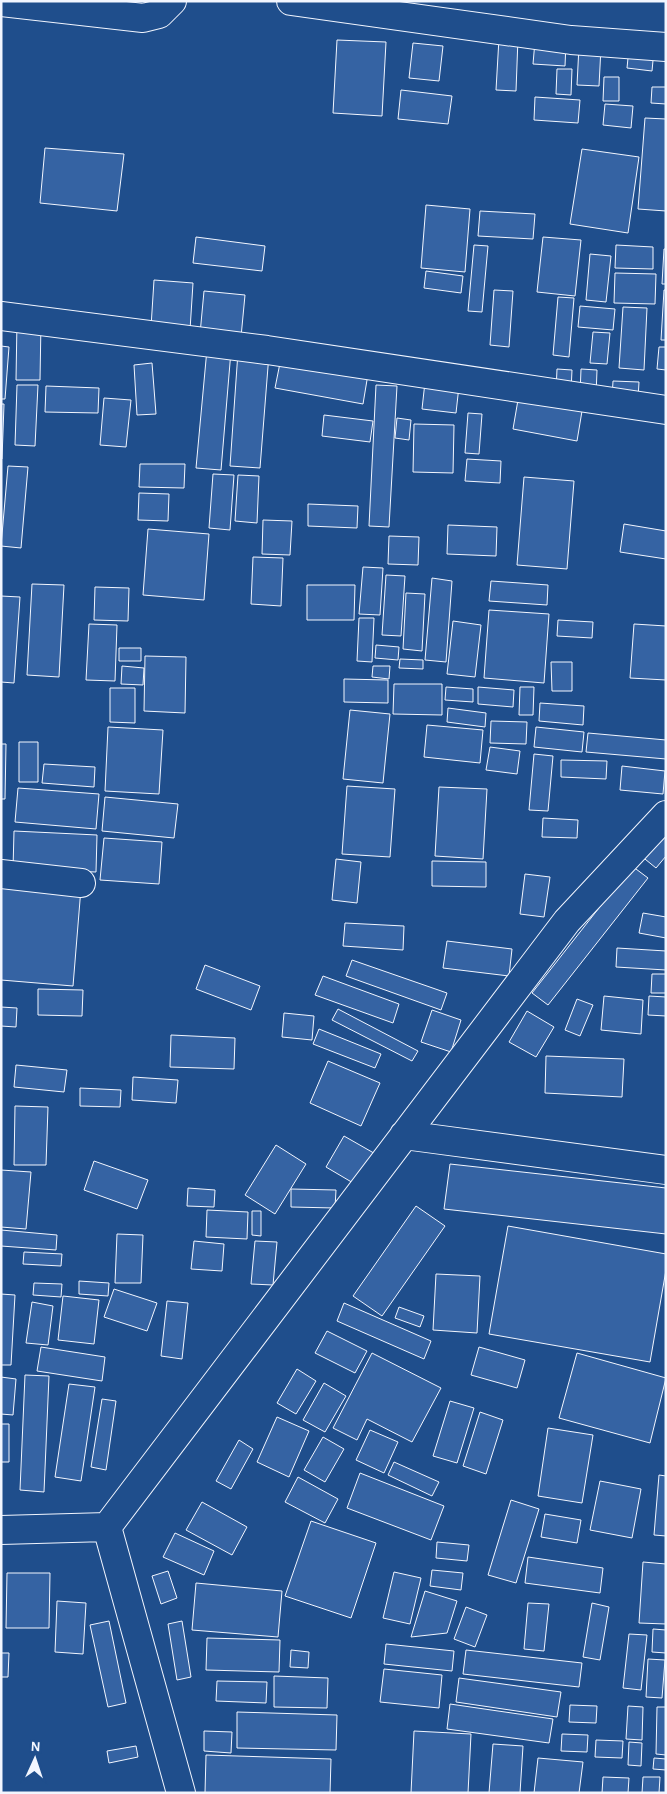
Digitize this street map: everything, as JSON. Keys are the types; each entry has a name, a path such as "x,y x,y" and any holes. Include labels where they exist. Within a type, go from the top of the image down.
{"street":[{"path":"1,2 143,18 159,14 172,1"},
{"path":"291,1 571,40 666,47"},
{"path":"1,316 267,350 666,410"},
{"path":"107,1528 567,922 666,815"},
{"path":"1,874 80,882"},
{"path":"404,1135 666,1170"},
{"path":"1,1530 107,1528"},
{"path":"107,1528 181,1793"}],"building":[{"path":"499,38 518,38 516,91 496,90"},
{"path":"337,40 386,42 382,116 333,113"},
{"path":"535,41 566,43 565,66 533,64"},
{"path":"413,43 443,46 439,81 409,78"},
{"path":"579,46 601,47 599,86 577,85"},
{"path":"629,48 654,50 652,71 627,68"},
{"path":"557,69 572,69 571,95 556,94"},
{"path":"604,77 619,77 619,101 603,101"},
{"path":"652,87 666,87 666,104 651,103"},
{"path":"401,90 452,96 448,124 398,119"},
{"path":"535,97 580,100 578,123 534,120"},
{"path":"605,104 633,106 631,128 603,125"},
{"path":"645,118 666,119 666,211 638,209"},
{"path":"45,148 124,154 117,211 40,203"},
{"path":"582,149 639,157 628,233 570,224"},
{"path":"426,205 470,209 465,272 421,268"},
{"path":"480,211 535,214 533,239 478,236"},
{"path":"196,237 265,246 262,271 193,263"},
{"path":"543,237 581,240 575,296 537,292"},
{"path":"474,245 488,246 482,312 468,311"},
{"path":"616,245 653,247 653,269 615,268"},
{"path":"664,249 666,249 666,284 662,284"},
{"path":"590,254 611,256 606,302 586,300"},
{"path":"426,271 463,276 461,293 424,288"},
{"path":"615,273 656,274 655,304 614,303"},
{"path":"154,280 193,283 190,330 151,327"},
{"path":"494,290 513,291 509,347 490,345"},
{"path":"664,290 666,290 666,340 661,340"},
{"path":"204,291 245,295 241,337 200,334"},
{"path":"558,297 574,298 569,357 553,355"},
{"path":"580,306 615,309 613,330 578,327"},
{"path":"623,307 647,308 644,370 619,368"},
{"path":"17,321 41,322 40,380 16,380"},
{"path":"593,332 610,333 607,364 590,363"},
{"path":"1,346 9,347 5,399 1,399"},
{"path":"659,347 666,347 666,370 657,369"},
{"path":"207,349 231,351 221,470 196,468"},
{"path":"238,352 269,354 260,468 230,466"},
{"path":"281,358 368,374 363,404 275,388"},
{"path":"152,363 156,414 137,415 134,365"},
{"path":"557,369 572,370 571,391 556,391"},
{"path":"581,369 597,370 596,396 580,395"},
{"path":"613,381 639,382 638,399 612,398"},
{"path":"425,382 459,386 456,413 422,409"},
{"path":"17,385 38,385 35,446 15,445"},
{"path":"376,385 397,386 389,527 369,526"},
{"path":"46,386 99,388 98,413 45,412"},
{"path":"519,394 583,405 577,441 513,429"},
{"path":"104,398 131,400 126,447 100,445"},
{"path":"1,404 4,404 2,459 1,459"},
{"path":"468,413 482,414 479,454 465,453"},
{"path":"324,415 373,421 370,442 322,436"},
{"path":"397,418 411,420 409,440 395,438"},
{"path":"414,424 454,425 453,473 413,472"},
{"path":"467,459 501,461 500,483 465,481"},
{"path":"140,464 185,464 184,488 139,487"},
{"path":"8,466 28,467 21,548 1,546"},
{"path":"213,474 234,475 230,530 209,528"},
{"path":"238,475 259,476 257,523 235,521"},
{"path":"524,477 574,481 567,569 517,565"},
{"path":"139,493 169,494 168,521 138,520"},
{"path":"308,504 358,506 357,528 308,526"},
{"path":"263,520 292,521 290,555 262,554"},
{"path":"624,524 666,531 666,559 620,552"},
{"path":"448,525 497,527 496,556 447,554"},
{"path":"148,529 209,534 204,600 143,595"},
{"path":"389,536 419,537 418,565 388,564"},
{"path":"253,557 283,558 281,606 251,604"},
{"path":"363,567 383,568 380,615 359,614"},
{"path":"386,575 405,576 401,636 382,635"},
{"path":"432,578 452,581 446,662 425,660"},
{"path":"491,581 548,585 547,605 489,601"},
{"path":"32,584 64,585 59,677 27,675"},
{"path":"307,585 355,585 354,620 307,620"},
{"path":"95,587 129,588 128,621 94,620"},
{"path":"406,593 425,594 422,651 403,649"},
{"path":"1,596 20,597 14,683 1,682"},
{"path":"489,610 549,614 544,683 484,678"},
{"path":"359,618 374,618 372,662 357,661"},
{"path":"558,620 593,622 592,638 557,636"},
{"path":"453,621 481,625 475,677 447,674"},
{"path":"89,624 117,625 115,681 86,680"},
{"path":"634,624 666,626 666,680 630,678"},
{"path":"376,645 399,647 398,660 375,658"},
{"path":"119,648 141,648 141,661 119,661"},
{"path":"145,656 186,657 185,713 144,711"},
{"path":"400,659 423,660 423,669 399,668"},
{"path":"551,662 572,662 572,691 552,691"},
{"path":"122,666 144,668 143,685 121,684"},
{"path":"373,666 390,666 389,679 372,677"},
{"path":"344,679 388,680 388,703 344,702"},
{"path":"394,684 442,684 442,715 393,714"},
{"path":"446,687 473,689 473,702 445,700"},
{"path":"478,687 514,690 513,707 478,704"},
{"path":"520,687 534,687 533,715 519,715"},
{"path":"110,688 135,688 135,723 110,722"},
{"path":"540,703 584,706 583,725 539,721"},
{"path":"448,708 486,713 485,727 447,722"},
{"path":"350,710 390,714 383,783 343,779"},
{"path":"491,721 527,722 526,744 490,743"},
{"path":"427,725 483,730 480,763 424,757"},
{"path":"108,727 163,730 159,794 105,791"},
{"path":"536,727 584,732 582,752 534,747"},
{"path":"588,733 666,740 666,759 586,752"},
{"path":"19,742 38,742 38,782 19,782"},
{"path":"1,744 6,744 5,799 1,799"},
{"path":"490,747 520,751 517,774 486,770"},
{"path":"534,754 553,756 548,811 529,810"},
{"path":"561,760 607,761 606,779 561,777"},
{"path":"44,764 95,767 94,787 42,783"},
{"path":"622,766 665,771 663,794 620,790"},
{"path":"347,786 395,789 390,857 342,854"},
{"path":"439,787 487,789 483,859 435,856"},
{"path":"18,788 99,794 96,829 15,822"},
{"path":"105,797 178,804 174,838 102,831"},
{"path":"543,818 578,820 577,838 542,837"},
{"path":"666,825 666,856 656,868 640,855"},
{"path":"14,831 97,835 96,872 13,869"},
{"path":"104,838 162,842 159,884 100,880"},
{"path":"336,859 361,862 357,903 332,900"},
{"path":"432,861 486,862 486,887 432,886"},
{"path":"632,866 648,878 548,1005 532,993"},
{"path":"525,874 550,877 544,917 520,914"},
{"path":"1,881 81,888 73,986 1,980"},
{"path":"643,913 666,917 666,938 639,933"},
{"path":"345,923 404,926 403,950 343,946"},
{"path":"447,941 512,949 509,976 443,968"},
{"path":"617,948 666,951 666,970 616,967"},
{"path":"352,960 447,993 441,1010 346,976"},
{"path":"205,965 260,986 251,1010 196,989"},
{"path":"652,974 666,974 666,993 651,993"},
{"path":"323,976 399,1004 393,1023 315,995"},
{"path":"38,989 83,990 82,1016 38,1015"},
{"path":"604,996 643,1000 641,1034 601,1030"},
{"path":"649,996 666,997 666,1016 648,1015"},
{"path":"577,999 593,1005 580,1036 565,1030"},
{"path":"1,1007 17,1008 16,1027 1,1026"},
{"path":"338,1009 418,1051 412,1061 332,1020"},
{"path":"432,1010 461,1020 451,1052 421,1042"},
{"path":"527,1011 554,1027 536,1057 509,1042"},
{"path":"284,1013 314,1016 312,1040 282,1037"},
{"path":"319,1029 381,1054 375,1068 313,1044"},
{"path":"171,1035 235,1038 234,1069 170,1067"},
{"path":"546,1056 624,1059 622,1097 545,1093"},
{"path":"328,1061 380,1083 361,1126 310,1103"},
{"path":"16,1065 67,1070 64,1092 14,1087"},
{"path":"133,1077 178,1080 176,1103 132,1100"},
{"path":"80,1088 121,1090 120,1107 80,1106"},
{"path":"15,1106 48,1107 46,1165 14,1165"},
{"path":"344,1136 379,1156 360,1187 326,1167"},
{"path":"276,1145 306,1164 275,1214 245,1195"},
{"path":"94,1161 148,1180 137,1209 84,1190"},
{"path":"450,1164 666,1188 666,1234 444,1209"},
{"path":"1,1170 31,1172 26,1229 1,1227"},
{"path":"188,1188 215,1190 214,1207 187,1206"},
{"path":"291,1189 336,1190 335,1208 291,1207"},
{"path":"416,1206 445,1226 382,1316 353,1296"},
{"path":"207,1210 248,1212 247,1239 206,1237"},
{"path":"252,1211 261,1211 261,1236 252,1235"},
{"path":"508,1226 666,1254 666,1270 650,1362 489,1334"},
{"path":"1,1230 57,1235 56,1250 1,1246"},
{"path":"117,1234 143,1235 141,1283 115,1283"},
{"path":"194,1241 224,1244 222,1271 191,1269"},
{"path":"255,1241 277,1242 273,1285 251,1284"},
{"path":"24,1252 62,1254 61,1266 23,1264"},
{"path":"436,1274 480,1276 477,1333 433,1330"},
{"path":"79,1281 109,1283 108,1296 79,1294"},
{"path":"34,1283 62,1284 61,1297 33,1295"},
{"path":"114,1289 157,1303 147,1331 104,1317"},
{"path":"1,1294 15,1295 11,1365 1,1365"},
{"path":"63,1296 99,1300 94,1344 58,1340"},
{"path":"167,1301 188,1303 182,1359 161,1356"},
{"path":"32,1302 53,1306 48,1345 26,1343"},
{"path":"344,1303 431,1341 424,1359 337,1321"},
{"path":"399,1307 424,1316 420,1327 395,1318"},
{"path":"327,1331 367,1351 355,1373 315,1353"},
{"path":"41,1347 105,1357 102,1381 37,1371"},
{"path":"479,1347 525,1360 517,1388 471,1375"},
{"path":"372,1353 441,1388 412,1442 367,1419 357,1440 333,1428"},
{"path":"577,1353 666,1378 650,1443 559,1418"},
{"path":"297,1369 316,1381 296,1414 277,1403"},
{"path":"25,1375 49,1376 44,1492 20,1490"},
{"path":"1,1377 16,1379 13,1415 1,1414"},
{"path":"324,1383 346,1396 325,1432 303,1420"},
{"path":"69,1384 95,1387 81,1481 55,1477"},
{"path":"102,1399 116,1401 106,1470 91,1467"},
{"path":"450,1401 474,1408 457,1463 433,1456"},
{"path":"480,1412 503,1420 486,1474 463,1466"},
{"path":"277,1417 309,1431 289,1477 257,1462"},
{"path":"1,1424 9,1424 9,1462 1,1462"},
{"path":"548,1428 593,1435 582,1503 538,1496"},
{"path":"370,1430 398,1442 384,1473 356,1460"},
{"path":"323,1437 344,1449 325,1482 304,1470"},
{"path":"239,1440 253,1449 231,1489 216,1481"},
{"path":"394,1462 439,1482 432,1496 388,1475"},
{"path":"360,1473 444,1506 431,1540 347,1508"},
{"path":"659,1475 666,1476 666,1536 654,1535"},
{"path":"298,1477 338,1499 325,1523 285,1502"},
{"path":"600,1481 641,1489 632,1538 590,1530"},
{"path":"511,1500 539,1509 516,1583 488,1575"},
{"path":"202,1502 247,1527 232,1555 186,1530"},
{"path":"545,1514 581,1520 577,1543 541,1537"},
{"path":"311,1521 376,1543 351,1618 285,1596"},
{"path":"175,1533 214,1551 204,1575 163,1557"},
{"path":"437,1542 469,1545 467,1561 436,1558"},
{"path":"528,1557 603,1568 600,1593 525,1583"},
{"path":"643,1562 666,1564 666,1624 639,1623"},
{"path":"432,1570 463,1573 461,1590 430,1586"},
{"path":"168,1571 177,1598 161,1604 152,1576"},
{"path":"394,1572 421,1578 410,1624 383,1618"},
{"path":"7,1573 50,1573 49,1628 6,1628"},
{"path":"196,1583 282,1591 278,1637 192,1630"},
{"path":"425,1591 457,1601 447,1633 411,1637"},
{"path":"57,1601 86,1603 83,1654 55,1652"},
{"path":"528,1603 549,1604 544,1651 524,1649"},
{"path":"592,1603 609,1607 600,1660 583,1657"},
{"path":"466,1607 487,1615 475,1647 454,1639"},
{"path":"109,1621 126,1703 108,1707 90,1625"},
{"path":"182,1621 191,1677 177,1680 168,1624"},
{"path":"653,1629 666,1630 666,1653 652,1652"},
{"path":"629,1634 647,1635 641,1690 623,1688"},
{"path":"207,1638 280,1640 279,1672 206,1670"},
{"path":"386,1644 454,1651 452,1671 384,1664"},
{"path":"291,1650 309,1652 308,1668 290,1667"},
{"path":"466,1650 582,1663 579,1687 463,1674"},
{"path":"1,1653 9,1653 8,1677 1,1677"},
{"path":"648,1659 665,1660 662,1698 646,1697"},
{"path":"384,1669 442,1675 439,1708 380,1702"},
{"path":"274,1676 328,1678 327,1708 274,1707"},
{"path":"459,1678 561,1692 557,1717 456,1702"},
{"path":"217,1681 267,1682 266,1703 216,1701"},
{"path":"450,1704 553,1719 549,1743 447,1729"},
{"path":"570,1705 597,1706 596,1723 569,1722"},
{"path":"628,1706 643,1707 642,1740 626,1739"},
{"path":"657,1707 666,1707 666,1755 656,1754"},
{"path":"237,1712 337,1715 336,1750 237,1748"},
{"path":"204,1731 232,1732 231,1753 204,1751"},
{"path":"414,1731 471,1734 468,1793 411,1793"},
{"path":"562,1734 588,1735 587,1752 561,1751"},
{"path":"596,1740 623,1741 622,1758 595,1757"},
{"path":"629,1742 642,1743 641,1766 628,1765"},
{"path":"493,1744 523,1746 520,1793 489,1793"},
{"path":"136,1746 138,1757 109,1763 107,1751"},
{"path":"206,1755 331,1759 330,1793 205,1793"},
{"path":"538,1758 583,1762 579,1793 534,1793"},
{"path":"654,1758 666,1759 666,1770 653,1769"},
{"path":"603,1777 629,1778 628,1793 602,1793"},
{"path":"643,1777 660,1777 659,1793 642,1793"}]}
